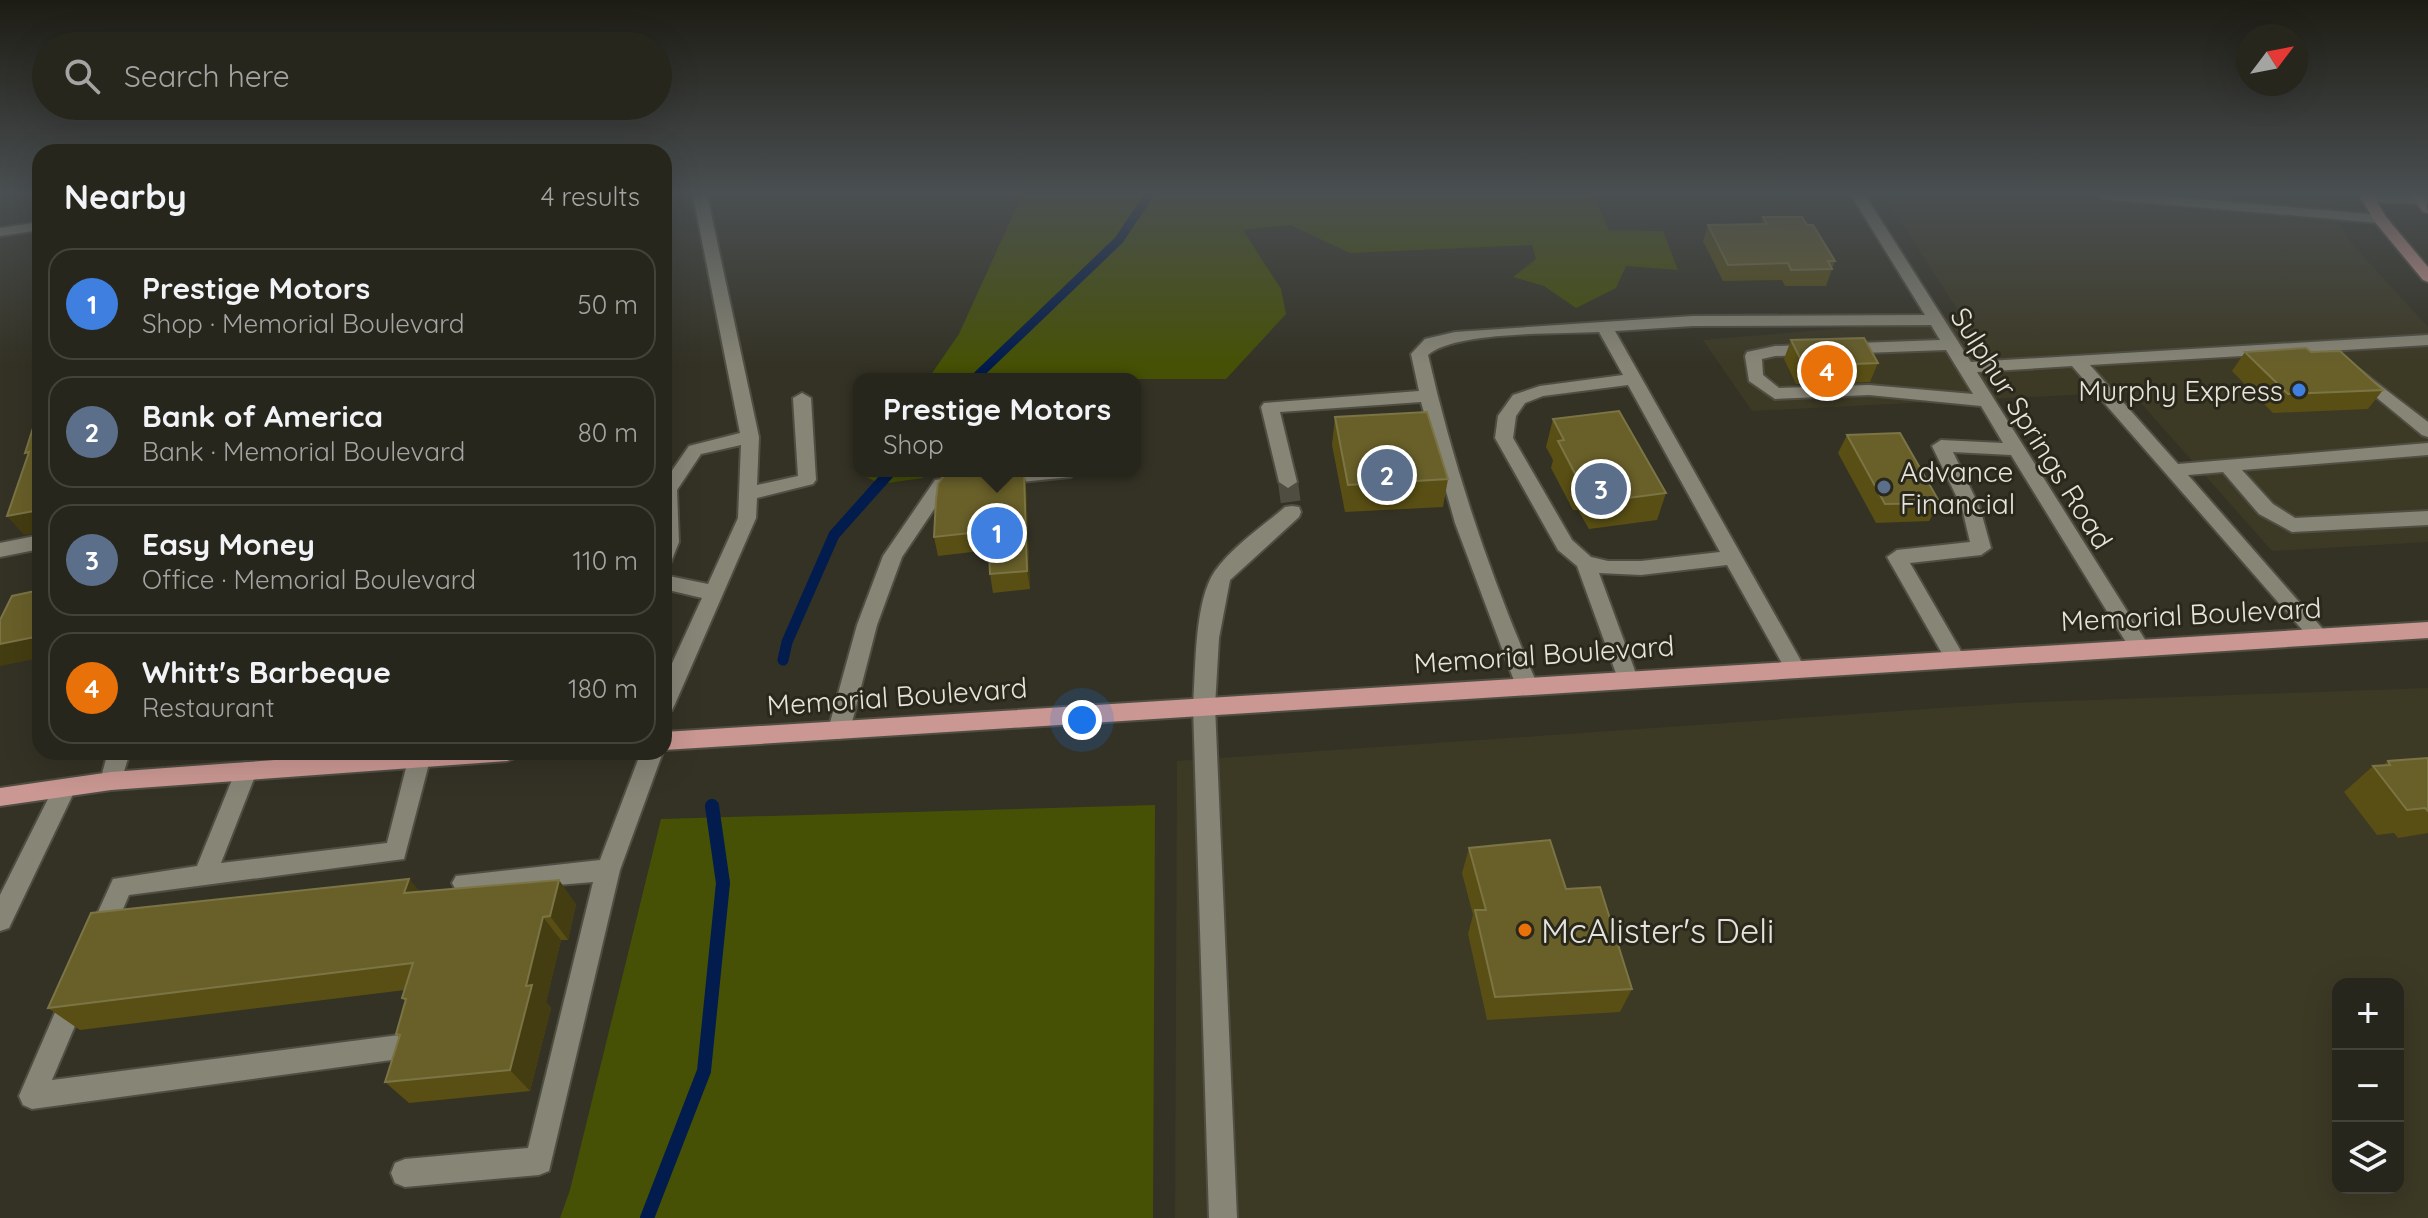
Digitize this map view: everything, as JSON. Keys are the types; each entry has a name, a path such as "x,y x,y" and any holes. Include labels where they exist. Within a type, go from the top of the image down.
{"main road":[{"path":"2407,252 2428,277"},
{"name":"Memorial Boulevard","path":"672,740 2428,630"},
{"path":"0,797 111,781 366,760"}],"street":[{"path":"672,686 747,518 750,437 712,252"},
{"name":"Sulphur Springs Road","path":"1892,252 2139,646"},
{"path":"1527,686 1494,613 1427,396 1419,354 1431,343 1461,335 1693,321 1933,320"},
{"path":"1605,328 1795,668"},
{"path":"1966,368 2322,344 2428,340"},
{"path":"2322,344 2428,431"},
{"path":"1951,345 1775,351 1753,356 1755,377 1775,394 1869,390 1986,401"},
{"path":"2078,362 2319,636"},
{"path":"1634,379 1540,391 1519,399 1507,416 1504,438 1565,545 1585,562 1608,568 1641,568 1733,557"},
{"path":"1288,482 1270,407 1427,396"},
{"path":"748,494 807,480 802,398"},
{"path":"672,484 695,450 750,437"},
{"path":"1955,658 1897,557 1981,548 1971,508 1941,446 2017,449"},
{"path":"2173,470 2428,449"},
{"path":"2228,466 2266,509 2292,525 2428,518"},
{"path":"839,730 867,625 893,556 941,484 1010,477"},
{"path":"1223,1218 1204,706 1215,594 1221,577 1292,512"},
{"path":"0,550 32,544"},
{"path":"1585,562 1628,679"},
{"path":"672,584 714,593"},
{"path":"111,781 117,760"},
{"path":"399,1047 32,1096 121,886 396,852 419,760"},
{"path":"405,1173 539,1161 608,870 649,760"},
{"path":"205,875 246,771"},
{"path":"0,920 65,788"},
{"path":"464,883 608,870"}],"shaded area":[{"path":"1920,252 2359,252 2428,327 2428,542 2272,551 2131,392 1752,411 1703,340 1963,318"},
{"path":"2428,688 2428,1218 1175,1218 1177,761 2014,703"}],"green space":[{"path":"996,252 1257,252 1281,289 1286,314 1226,379 1141,379 1141,373 932,373 959,334"},
{"path":"1534,252 1671,252 1678,270 1626,266 1616,288 1576,308 1544,286 1513,277 1536,259"},
{"path":"867,477 923,477 923,478 880,484"},
{"path":"1155,805 1153,1218 560,1218 570,1190 661,819"}],"building":[{"path":"1721,252 1829,252 1835,261 1828,261 1832,269 1791,270 1788,263 1728,265"},
{"path":"1864,338 1878,363 1804,366 1791,340"},
{"path":"2306,348 2311,352 2340,351 2383,390 2288,394 2245,352"},
{"path":"1619,411 1666,493 1597,502 1586,483 1580,483 1558,441 1564,440 1553,419"},
{"path":"1427,412 1448,479 1348,485 1335,417"},
{"path":"32,431 32,511 7,516 29,452 25,453"},
{"path":"1900,433 1940,503 1885,504 1847,435"},
{"path":"943,477 1024,477 1027,571 990,574 988,531 934,537 938,484"},
{"path":"32,592 32,638 0,644 0,620 12,596"},
{"path":"2428,758 2428,811 2425,808 2407,810 2373,766 2390,765 2388,761"},
{"path":"1550,840 1566,889 1600,887 1632,989 1495,997 1475,910 1486,910 1469,848"},
{"path":"409,879 404,893 559,880 550,916 543,917 526,986 532,985 510,1070 385,1082 400,1035 396,1034 406,999 402,998 413,963 48,1008 91,913"}],"waterway":[{"path":"980,373 1107,252"},
{"path":"783,660 787,642 834,535 886,477"},
{"path":"647,1218 704,1071 723,883 712,806"}],"tunnel":[{"path":"1288,482 1292,512"}],"place":[{"name":"Whitt's Barbeque","path":"1827,371"},
{"name":"Murphy Express","path":"2299,390"},
{"name":"Bank of America","path":"1387,475"},
{"name":"Advance Financial","path":"1884,487"},
{"name":"Easy Money","path":"1601,489"},
{"name":"Prestige Motors","path":"997,533"},
{"name":"McAlister's Deli","path":"1525,930"}]}
